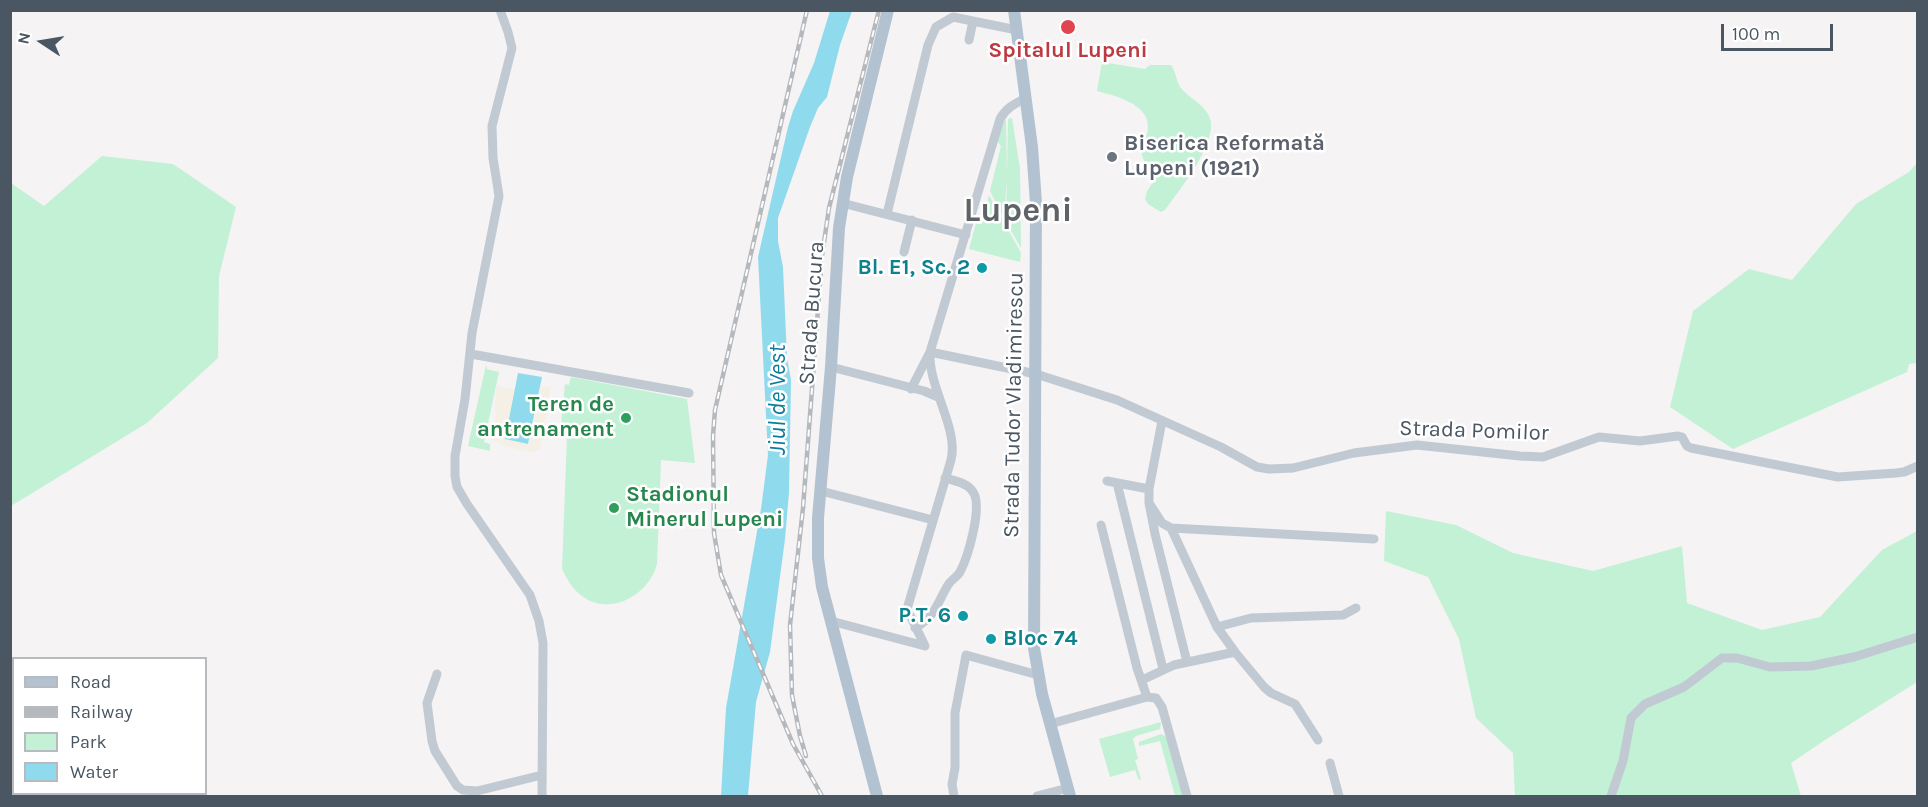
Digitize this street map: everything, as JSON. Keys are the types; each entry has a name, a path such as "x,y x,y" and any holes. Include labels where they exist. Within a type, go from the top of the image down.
{"main road":[{"name":"Strada Bucura","path":"877,796 818,564 818,527 842,203 888,10"},
{"name":"Strada Tudor Vladimirescu","path":"1014,10 1036,194 1033,615 1038,675 1069,792"}],"street":[{"path":"500,10 512,48 493,118 493,158 499,196 474,322 456,444 455,476 462,495 525,589 539,621 543,643 542,796"},
{"path":"887,214 931,35 936,27 949,18 1017,30"},
{"path":"969,40 974,21"},
{"path":"911,389 930,352 1000,119 1005,110 1026,98"},
{"path":"842,203 966,235"},
{"path":"904,252 912,220"},
{"path":"831,621 925,646 907,609 953,453 930,362 930,352"},
{"name":"Strada Pomilor","path":"930,352 1036,375 1117,400 1221,447 1257,467 1269,469 1293,468 1354,453 1417,445 1536,457 1557,453 1599,437 1640,441 1678,436 1682,437 1690,448 1838,477 1896,473 1917,466"},
{"path":"471,354 689,393"},
{"path":"831,367 938,397"},
{"path":"1162,421 1149,489 1149,503 1187,662"},
{"path":"915,628 930,617 939,605 949,584 959,574 977,512 975,495 968,485 945,478"},
{"path":"1149,489 1112,482 1163,669"},
{"path":"821,491 933,520"},
{"path":"1149,503 1160,520 1171,528 1217,627 1234,652 1271,693 1296,704 1318,740"},
{"path":"1101,525 1137,668 1149,697"},
{"path":"1171,528 1374,539"},
{"path":"1217,627 1251,618 1343,615 1356,608"},
{"path":"1611,796 1623,761 1631,718 1645,704 1684,687 1722,658 1737,658 1770,667 1811,666 1854,657 1917,637"},
{"path":"1142,680 1163,669 1234,652"},
{"path":"954,796 952,784 955,758 955,713 966,655 1038,675"},
{"path":"437,674 427,703 432,741 435,751 457,786 477,791 542,775"},
{"path":"1050,724 1149,697 1157,700 1162,707 1187,796"},
{"path":"1330,763 1339,796"},
{"path":"1037,796 1069,792"}],"green space":[{"path":"1102,62 1145,69 1150,65 1171,65 1180,87 1209,116 1211,126 1204,151 1179,191 1161,212 1148,204 1145,199 1154,181 1142,155 1148,130 1147,119 1137,106 1113,95 1097,91"},
{"path":"1012,118 1020,168 1021,248 1006,222 1008,119"},
{"path":"1006,120 1007,177 1004,219 990,191 1001,146 997,141 1003,121"},
{"path":"102,156 173,164 236,207 219,276 218,358 147,423 11,506 11,183 44,206"},
{"path":"1917,163 1917,363 1909,364 1907,372 1733,449 1670,407 1693,311 1749,269 1792,280 1856,204 1909,172"},
{"path":"989,195 1021,253 1020,262 969,249 976,223 982,224"},
{"path":"486,365 487,369 499,372 484,442 490,444 490,451 468,446"},
{"path":"571,377 687,399 695,463 661,460 657,564 646,585 627,600 616,603 593,602 582,596 573,587 562,569 567,437 560,436 565,384 569,385"},
{"path":"1386,511 1456,525 1513,553 1593,571 1682,546 1687,603 1762,630 1820,617 1882,550 1917,531 1917,682 1791,763 1801,796 1515,796 1513,753 1476,718 1459,639 1428,577 1384,561"},
{"path":"1161,722 1160,729 1133,739 1138,759 1135,760 1141,779 1139,780 1135,770 1110,777 1099,739"},
{"path":"1161,734 1167,737 1183,796 1175,796 1160,741 1139,746 1139,742"},
{"path":"11,747 12,795 136,796 11,796"}],"sand":[{"path":"496,386 514,389 505,439 529,444 541,386 551,388 540,450 536,450 535,453 500,445 500,442 491,440 497,412 495,411"}],"water":[{"name":"Jiul de Vest","path":"830,11 852,11 840,45 827,97 818,108 810,127 778,218 778,241 783,267 787,358 791,380 789,492 770,652 756,702 748,796 721,796 726,708 761,509 768,455 758,257 788,127 814,63"},
{"path":"518,373 542,377 528,444 505,439"}],"railway":[{"path":"807,10 715,410 714,533 721,575 793,744 822,796"},
{"path":"806,756 792,695 790,625 803,508 822,256 829,208 879,10"}],"place":[{"name":"Spitalul Lupeni","path":"1068,27"},
{"name":"Biserica Reformată Lupeni (1921)","path":"1112,157"},
{"name":"Bl. E1, Sc. 2","path":"982,268"},
{"name":"Teren de antrenament","path":"626,418"},
{"name":"Stadionul Minerul Lupeni","path":"614,508"},
{"name":"P.T. 6","path":"963,616"},
{"name":"Bloc 74","path":"991,639"}],"district":[{"name":"Lupeni","path":"1018,211"}]}
